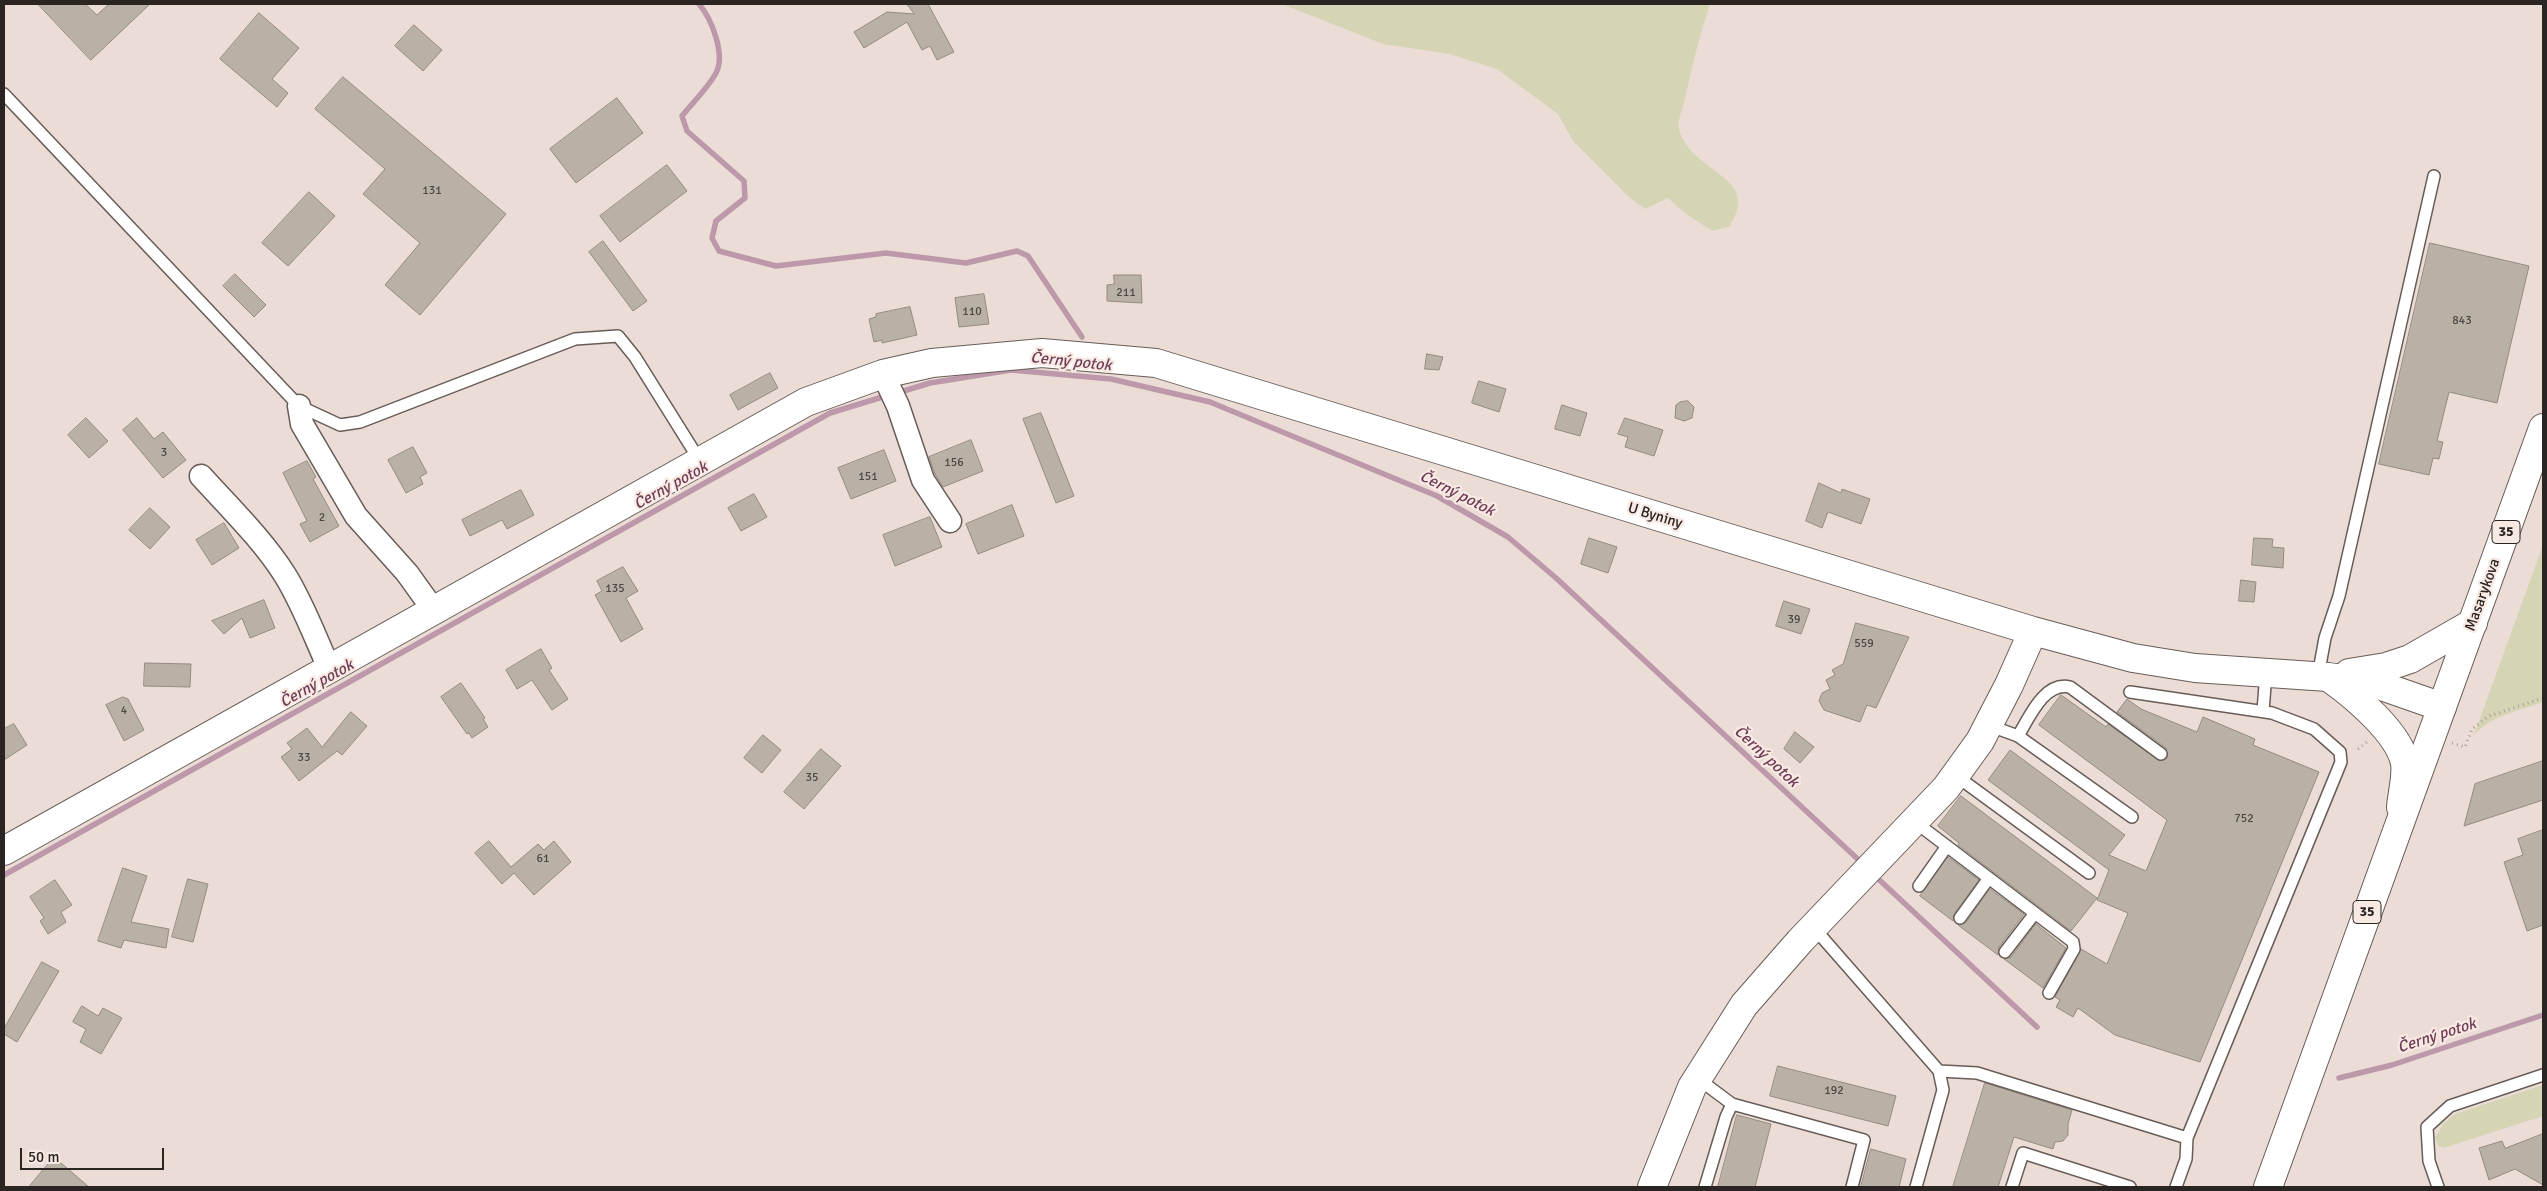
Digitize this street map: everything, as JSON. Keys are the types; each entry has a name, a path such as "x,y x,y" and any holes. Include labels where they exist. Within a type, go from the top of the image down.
{"street":[{"name":"U Byniny","path":"4,851 329,668 434,612 806,402 932,363 1042,352 1156,363 2033,631 2133,658 2195,668 2323,677"},
{"path":"885,378 898,406 923,480 950,521"},
{"path":"299,406 302,424 356,516 407,573 434,612"},
{"name":"Masarykova","path":"2442,707 2542,437"},
{"path":"201,476 259,540 285,574 329,668"},
{"path":"2323,677 2386,667 2410,659 2472,623"},
{"path":"1652,1187 1697,1078 1744,1005 1800,940 1872,868 1955,775 1988,724 2033,631"},
{"path":"2323,677 2373,684 2442,707"},
{"path":"2323,677 2362,701 2396,745 2405,764 2401,816"},
{"name":"35","path":"2263,1183 2295,1111 2442,707"}],"lane":[{"path":"4,94 299,406 340,425 360,422 575,340 618,336 635,356 700,461"},
{"path":"2323,677 2325,638 2339,596 2434,176"},
{"path":"2263,711 2266,673"},
{"path":"2018,736 2036,707 2050,690 2061,685 2070,688 2161,754"},
{"path":"2130,692 2263,711 2314,729 2340,752 2341,762 2186,1138 2186,1159 2176,1187"},
{"path":"1988,724 2018,736 2132,817"},
{"path":"1955,775 2089,873"},
{"path":"1915,822 2073,942 2074,949 2049,993"},
{"path":"1919,886 1947,846"},
{"path":"1960,918 1990,878"},
{"path":"2005,952 2035,913"},
{"path":"1814,928 1938,1071 1943,1090 1916,1187"},
{"path":"1938,1071 1977,1074 2186,1138"},
{"path":"2438,1187 2429,1161 2427,1127 2450,1106 2543,1075"},
{"path":"1697,1078 1732,1104 1864,1140 1852,1187"},
{"path":"1705,1187 1726,1117 1732,1104"},
{"path":"2016,1186 2023,1153 2130,1187"}],"path":[{"path":"2432,737 2465,747 2472,729 2488,716 2543,698"}],"green space":[{"path":"1282,4 1710,4 1680,116 1679,129 1686,144 1696,156 1721,175 1738,196 1737,210 1729,227 1712,231 1685,213 1668,198 1645,209 1629,197 1573,141 1558,114 1497,69 1450,54 1383,44"},
{"path":"2543,545 2543,702 2497,718 2474,735"},
{"path":"2543,1085 2543,1116 2444,1148 2438,1145 2435,1138 2443,1124 2455,1114"}],"building":[{"path":"38,4 85,4 97,15 109,4 150,4 91,60"},
{"path":"907,4 928,4 954,52 937,60 930,46 922,50 907,22 864,48 854,32 887,12 914,14"},
{"path":"259,13 299,48 272,79 288,93 277,107 220,59"},
{"path":"414,25 442,50 423,71 395,46"},
{"path":"343,77 506,214 420,315 385,285 420,243 363,194 385,169 315,109"},
{"path":"617,98 643,133 576,183 550,149"},
{"path":"667,165 687,191 620,242 600,216"},
{"path":"309,192 335,216 288,266 262,243"},
{"path":"603,241 647,301 633,311 589,252"},
{"path":"2430,243 2529,266 2497,403 2449,392 2437,441 2443,442 2439,459 2433,458 2429,475 2379,464"},
{"path":"235,274 266,305 254,317 223,286"},
{"path":"1114,275 1141,275 1142,303 1107,301 1107,285 1114,284"},
{"path":"984,294 989,324 959,327 955,298"},
{"path":"910,307 917,335 882,343 882,340 874,342 869,319 876,317 876,314"},
{"path":"1427,354 1443,357 1439,370 1425,369"},
{"path":"770,373 778,388 738,410 730,395"},
{"path":"1479,381 1506,389 1499,412 1472,403"},
{"path":"1688,401 1694,407 1692,418 1684,421 1675,418 1676,405 1680,402"},
{"path":"1562,405 1587,413 1580,436 1555,429"},
{"path":"1041,413 1074,496 1056,503 1023,419"},
{"path":"86,418 108,441 89,458 68,435"},
{"path":"137,418 154,439 163,432 186,460 163,478 123,430"},
{"path":"1625,418 1663,430 1654,456 1625,447 1628,437 1618,434"},
{"path":"971,440 983,471 943,487 935,474 929,457"},
{"path":"413,447 427,473 420,477 423,484 406,493 388,460"},
{"path":"884,450 896,481 851,499 838,468"},
{"path":"307,461 316,477 313,479 339,526 310,542 300,524 307,521 283,473"},
{"path":"1819,483 1841,493 1842,489 1870,499 1861,524 1828,512 1822,528 1806,521"},
{"path":"521,490 534,515 507,529 502,520 470,536 462,520"},
{"path":"754,494 767,517 741,531 728,508"},
{"path":"1012,505 1024,536 978,554 966,524"},
{"path":"150,508 170,527 150,549 129,530"},
{"path":"930,517 942,547 895,566 883,535"},
{"path":"224,523 239,548 212,565 196,540"},
{"path":"1589,538 1617,547 1608,573 1581,564"},
{"path":"2254,538 2273,539 2272,547 2284,548 2283,568 2252,565"},
{"path":"623,567 638,591 626,598 643,629 621,642 595,595 602,591 597,581"},
{"path":"2241,580 2256,582 2254,602 2239,601"},
{"path":"264,600 275,628 250,638 242,618 224,634 212,621"},
{"path":"1784,601 1810,609 1801,634 1776,626"},
{"path":"1856,623 1909,637 1876,708 1867,705 1860,722 1824,710 1819,701 1822,693 1830,689 1826,680 1835,675 1832,670 1843,664"},
{"path":"541,649 552,668 549,670 568,699 552,710 532,680 517,689 506,670"},
{"path":"145,663 191,664 190,687 144,686"},
{"path":"461,683 485,718 483,719 488,727 472,738 469,733 467,734 441,697"},
{"path":"2061,695 2106,727 2108,724 2160,761 2167,758 2166,748 2117,712 2127,699 2141,709 2197,732 2203,717 2255,739 2253,745 2319,772 2200,1062 2115,1035 2078,1008 2073,1017 2056,1007 2060,1000 2055,997 2081,949 2107,964 2128,913 2097,900 2109,870 1988,780 2010,750 2125,835 2109,855 2146,871 2167,820 2039,725"},
{"path":"123,697 128,699 144,730 124,741 106,705"},
{"path":"351,712 367,726 342,755 337,751 299,781 281,757 292,749 287,743 307,728 322,747"},
{"path":"14,724 27,745 4,760 4,729"},
{"path":"1795,732 1814,747 1800,763 1784,749"},
{"path":"763,735 781,750 762,773 744,758"},
{"path":"821,749 841,766 804,809 784,792"},
{"path":"2543,761 2543,800 2464,826 2475,784"},
{"path":"1961,796 2097,898 2071,931 1958,845 1959,843 1938,826"},
{"path":"2543,830 2543,925 2527,931 2504,862 2523,855 2518,839"},
{"path":"489,841 511,867 538,844 544,850 554,841 571,862 534,895 514,873 502,884 475,853"},
{"path":"1948,857 1979,880 1954,914 1953,921 1920,896"},
{"path":"123,868 147,876 131,922 169,929 166,948 124,940 121,948 98,941"},
{"path":"188,879 208,884 193,942 172,937"},
{"path":"55,880 72,905 61,912 66,922 48,934 40,921 44,918 30,897"},
{"path":"1990,889 2024,914 1999,947 1998,955 1958,925 1966,922"},
{"path":"2036,924 2066,948 2043,988 2004,959 2011,957"},
{"path":"42,962 59,971 17,1042 4,1034 4,1029"},
{"path":"82,1006 98,1016 103,1008 122,1018 101,1054 80,1042 86,1029 73,1022"},
{"path":"1778,1066 1896,1096 1888,1126 1770,1096"},
{"path":"1985,1083 2072,1110 2068,1124 2068,1135 2063,1141 2055,1142 2053,1149 2014,1137 1998,1187 1953,1187"},
{"path":"1737,1115 1771,1124 1755,1187 1718,1187"},
{"path":"2543,1134 2543,1185 2515,1169 2489,1180 2479,1148 2502,1141 2505,1148"},
{"path":"1871,1149 1906,1159 1899,1187 1861,1187"},
{"path":"54,1157 89,1187 29,1187"}],"waterway":[{"path":"699,4 704,10 716,37 719,65 709,84 682,116 687,131 744,181 745,198 716,221 712,238 719,251 776,266 886,253 966,263 1017,251 1028,256 1082,337"},
{"name":"Černý potok","path":"897,393 930,383 1011,370 1111,379 1210,402 1437,496 1508,537 1556,578 1863,864"},
{"name":"Černý potok","path":"4,875 830,413 889,395"},
{"name":"Černý potok","path":"1873,874 2037,1027"},
{"name":"Černý potok","path":"2339,1078 2392,1065 2543,1015"}]}
